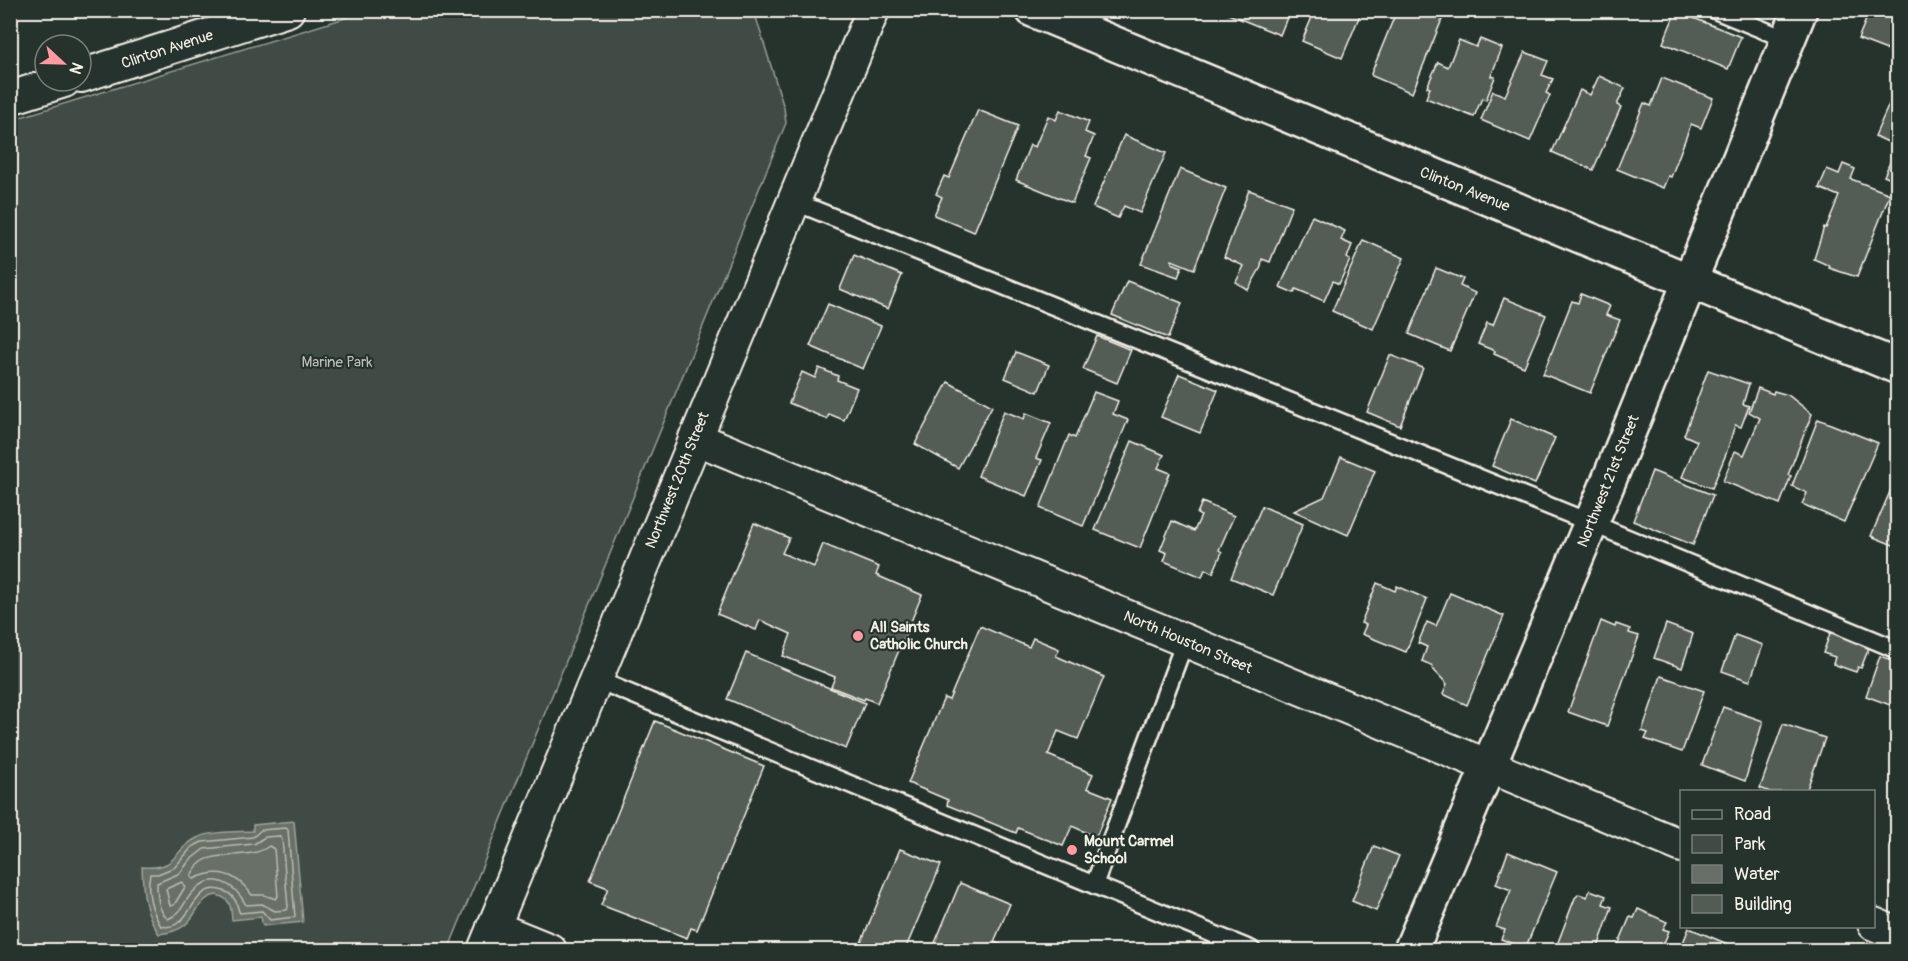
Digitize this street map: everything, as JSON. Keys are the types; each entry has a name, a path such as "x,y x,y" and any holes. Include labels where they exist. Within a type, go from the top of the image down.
{"street":[{"name":"Clinton Avenue","path":"93,72 288,10"},
{"name":"Northwest 20th Street","path":"488,939 873,10"},
{"name":"Clinton Avenue","path":"1032,10 1898,367"},
{"name":"Northwest 21st Street","path":"1411,951 1591,524 1800,10"},
{"path":"10,98 33,91"},
{"name":"North Houston Street","path":"695,438 1680,845"},
{"path":"1875,924 1898,934"},
{"path":"488,939 550,951"}],"lane":[{"path":"1715,10 1788,40"},
{"path":"793,201 1898,650"},
{"path":"1094,885 1185,641"},
{"path":"596,679 1252,951"}],"green space":[{"name":"Marine Park","path":"368,11 754,11 784,108 786,123 448,950 11,950 11,120"}],"water":[{"path":"294,821 303,922 263,926 261,917 232,920 227,901 216,895 202,903 182,927 159,934 150,918 145,902 142,867 163,866 169,863 189,843 203,836 253,831 253,825"}],"building":[{"path":"1229,10 1290,10 1280,35 1228,14"},
{"path":"1315,10 1362,10 1342,58 1302,41"},
{"path":"1397,10 1441,10 1445,12 1412,93 1371,74"},
{"path":"1870,10 1898,21 1887,50 1858,39"},
{"path":"1676,11 1741,37 1728,69 1663,43"},
{"path":"1480,39 1502,48 1491,76 1495,77 1486,100 1482,98 1474,117 1426,98 1430,88 1427,87 1438,62 1448,67 1459,40 1476,47"},
{"path":"1525,52 1548,61 1542,75 1553,79 1546,93 1550,95 1530,141 1481,120 1493,91 1505,96"},
{"path":"1599,76 1625,88 1617,105 1621,107 1593,170 1552,152 1580,90 1590,95"},
{"path":"1662,78 1713,98 1701,128 1691,124 1671,177 1668,176 1663,188 1617,169 1644,103 1651,106"},
{"path":"1890,102 1898,105 1898,182 1884,176 1897,146 1875,136"},
{"path":"978,110 1018,126 974,232 934,215 942,197 936,194 944,176 949,178"},
{"path":"1060,110 1089,122 1085,132 1094,136 1086,156 1091,158 1072,203 1016,180 1030,145 1035,147 1048,116 1056,120"},
{"path":"1124,135 1166,153 1140,213 1124,206 1118,218 1093,207"},
{"path":"1843,164 1855,169 1851,179 1890,194 1857,277 1829,268 1830,266 1814,259 1824,227 1826,228 1839,196 1819,188 1827,169 1839,174"},
{"path":"1180,169 1226,188 1194,269 1172,260 1172,263 1182,267 1178,277 1141,264"},
{"path":"1249,190 1292,206 1270,262 1262,259 1261,267 1248,290 1236,282 1244,266 1224,257"},
{"path":"1312,216 1345,231 1341,240 1352,245 1347,258 1350,260 1339,284 1333,281 1324,301 1296,289 1294,293 1280,287"},
{"path":"1363,240 1404,258 1373,329 1332,311"},
{"path":"854,255 902,275 888,309 840,289"},
{"path":"1436,268 1463,279 1460,286 1475,293 1450,351 1409,334"},
{"path":"1127,281 1182,303 1168,338 1112,315"},
{"path":"1581,294 1610,306 1606,315 1620,320 1590,393 1543,374 1572,301 1578,303"},
{"path":"1504,298 1546,315 1524,367 1478,344 1487,323 1493,325"},
{"path":"828,304 881,326 863,369 810,346"},
{"path":"1097,336 1131,350 1117,383 1083,369"},
{"path":"1016,352 1049,365 1038,392 1005,378"},
{"path":"1390,355 1423,368 1400,426 1367,412"},
{"path":"819,368 838,376 837,380 857,388 844,420 829,414 827,419 789,403 802,372 815,378"},
{"path":"1708,370 1749,384 1743,404 1749,406 1741,427 1735,425 1712,488 1682,477 1697,441 1684,435"},
{"path":"1179,374 1218,390 1200,433 1161,417"},
{"path":"948,382 992,406 958,468 915,444"},
{"path":"1758,388 1773,394 1774,391 1788,395 1812,414 1788,475 1791,476 1780,504 1723,481 1735,451 1744,455 1760,418 1749,412"},
{"path":"1094,392 1118,401 1113,414 1128,420 1083,526 1040,508 1069,435 1075,438"},
{"path":"1004,411 1024,419 1026,413 1051,423 1036,458 1042,460 1026,496 978,476"},
{"path":"1511,419 1555,438 1535,484 1492,466"},
{"path":"1818,419 1878,443 1844,522 1802,504 1807,493 1792,486"},
{"path":"1132,441 1164,455 1158,468 1170,473 1140,548 1095,530"},
{"path":"1341,457 1375,471 1348,535 1294,511 1324,497"},
{"path":"1652,471 1713,495 1693,545 1633,521"},
{"path":"1898,473 1898,547 1871,536"},
{"path":"1202,502 1234,516 1219,550 1222,552 1213,573 1205,569 1202,577 1164,561 1167,553 1160,550 1172,521 1194,531 1201,516 1197,514"},
{"path":"1262,506 1303,524 1273,595 1231,578"},
{"path":"754,523 789,538 782,553 814,567 823,544 879,567 876,575 922,595 877,703 831,687 835,677 783,656 791,634 760,620 756,630 717,614"},
{"path":"1377,583 1395,591 1397,586 1427,599 1406,652 1362,634 1366,625 1361,623"},
{"path":"1450,593 1504,616 1467,705 1443,694 1447,684 1432,668 1433,666 1422,661 1427,647 1418,643 1427,622 1436,626"},
{"path":"1601,621 1615,627 1616,624 1630,629 1629,633 1639,636 1607,726 1568,712"},
{"path":"1666,624 1693,634 1682,668 1654,658"},
{"path":"980,626 1029,647 1033,638 1059,649 1056,656 1104,677 1078,739 1058,731 1048,755 1093,774 1087,788 1112,798 1096,837 1072,826 1063,846 1018,828 1016,833 947,805 948,800 908,783 944,698 949,700"},
{"path":"1831,631 1870,645 1861,668 1858,667 1856,672 1833,664 1835,657 1823,653"},
{"path":"1735,635 1763,645 1750,681 1722,671"},
{"path":"746,653 865,703 846,749 727,699"},
{"path":"1880,656 1898,662 1898,708 1866,696"},
{"path":"1661,676 1704,691 1682,752 1645,739 1648,733 1642,731"},
{"path":"1723,707 1763,721 1745,781 1702,765"},
{"path":"655,721 764,766 697,930 691,928 687,938 601,905 608,888 590,881"},
{"path":"1783,724 1825,738 1807,790 1760,788"},
{"path":"1898,821 1898,849 1889,846"},
{"path":"1374,846 1399,856 1376,911 1352,901"},
{"path":"900,849 941,865 905,950 858,950"},
{"path":"1508,852 1557,872 1525,949 1501,939 1505,930 1496,927 1511,890 1496,884"},
{"path":"960,883 1010,904 994,942 1014,950 932,950"},
{"path":"1590,890 1606,896 1603,904 1612,907 1597,950 1555,950 1575,898 1579,894 1587,897"},
{"path":"1638,909 1667,922 1663,929 1669,931 1661,950 1616,950 1630,917 1634,918"},
{"path":"1689,928 1735,947 1734,950 1680,950"}],"place":[{"name":"All Saints Catholic Church","path":"858,636"},
{"name":"Mount Carmel School","path":"1072,850"}]}
